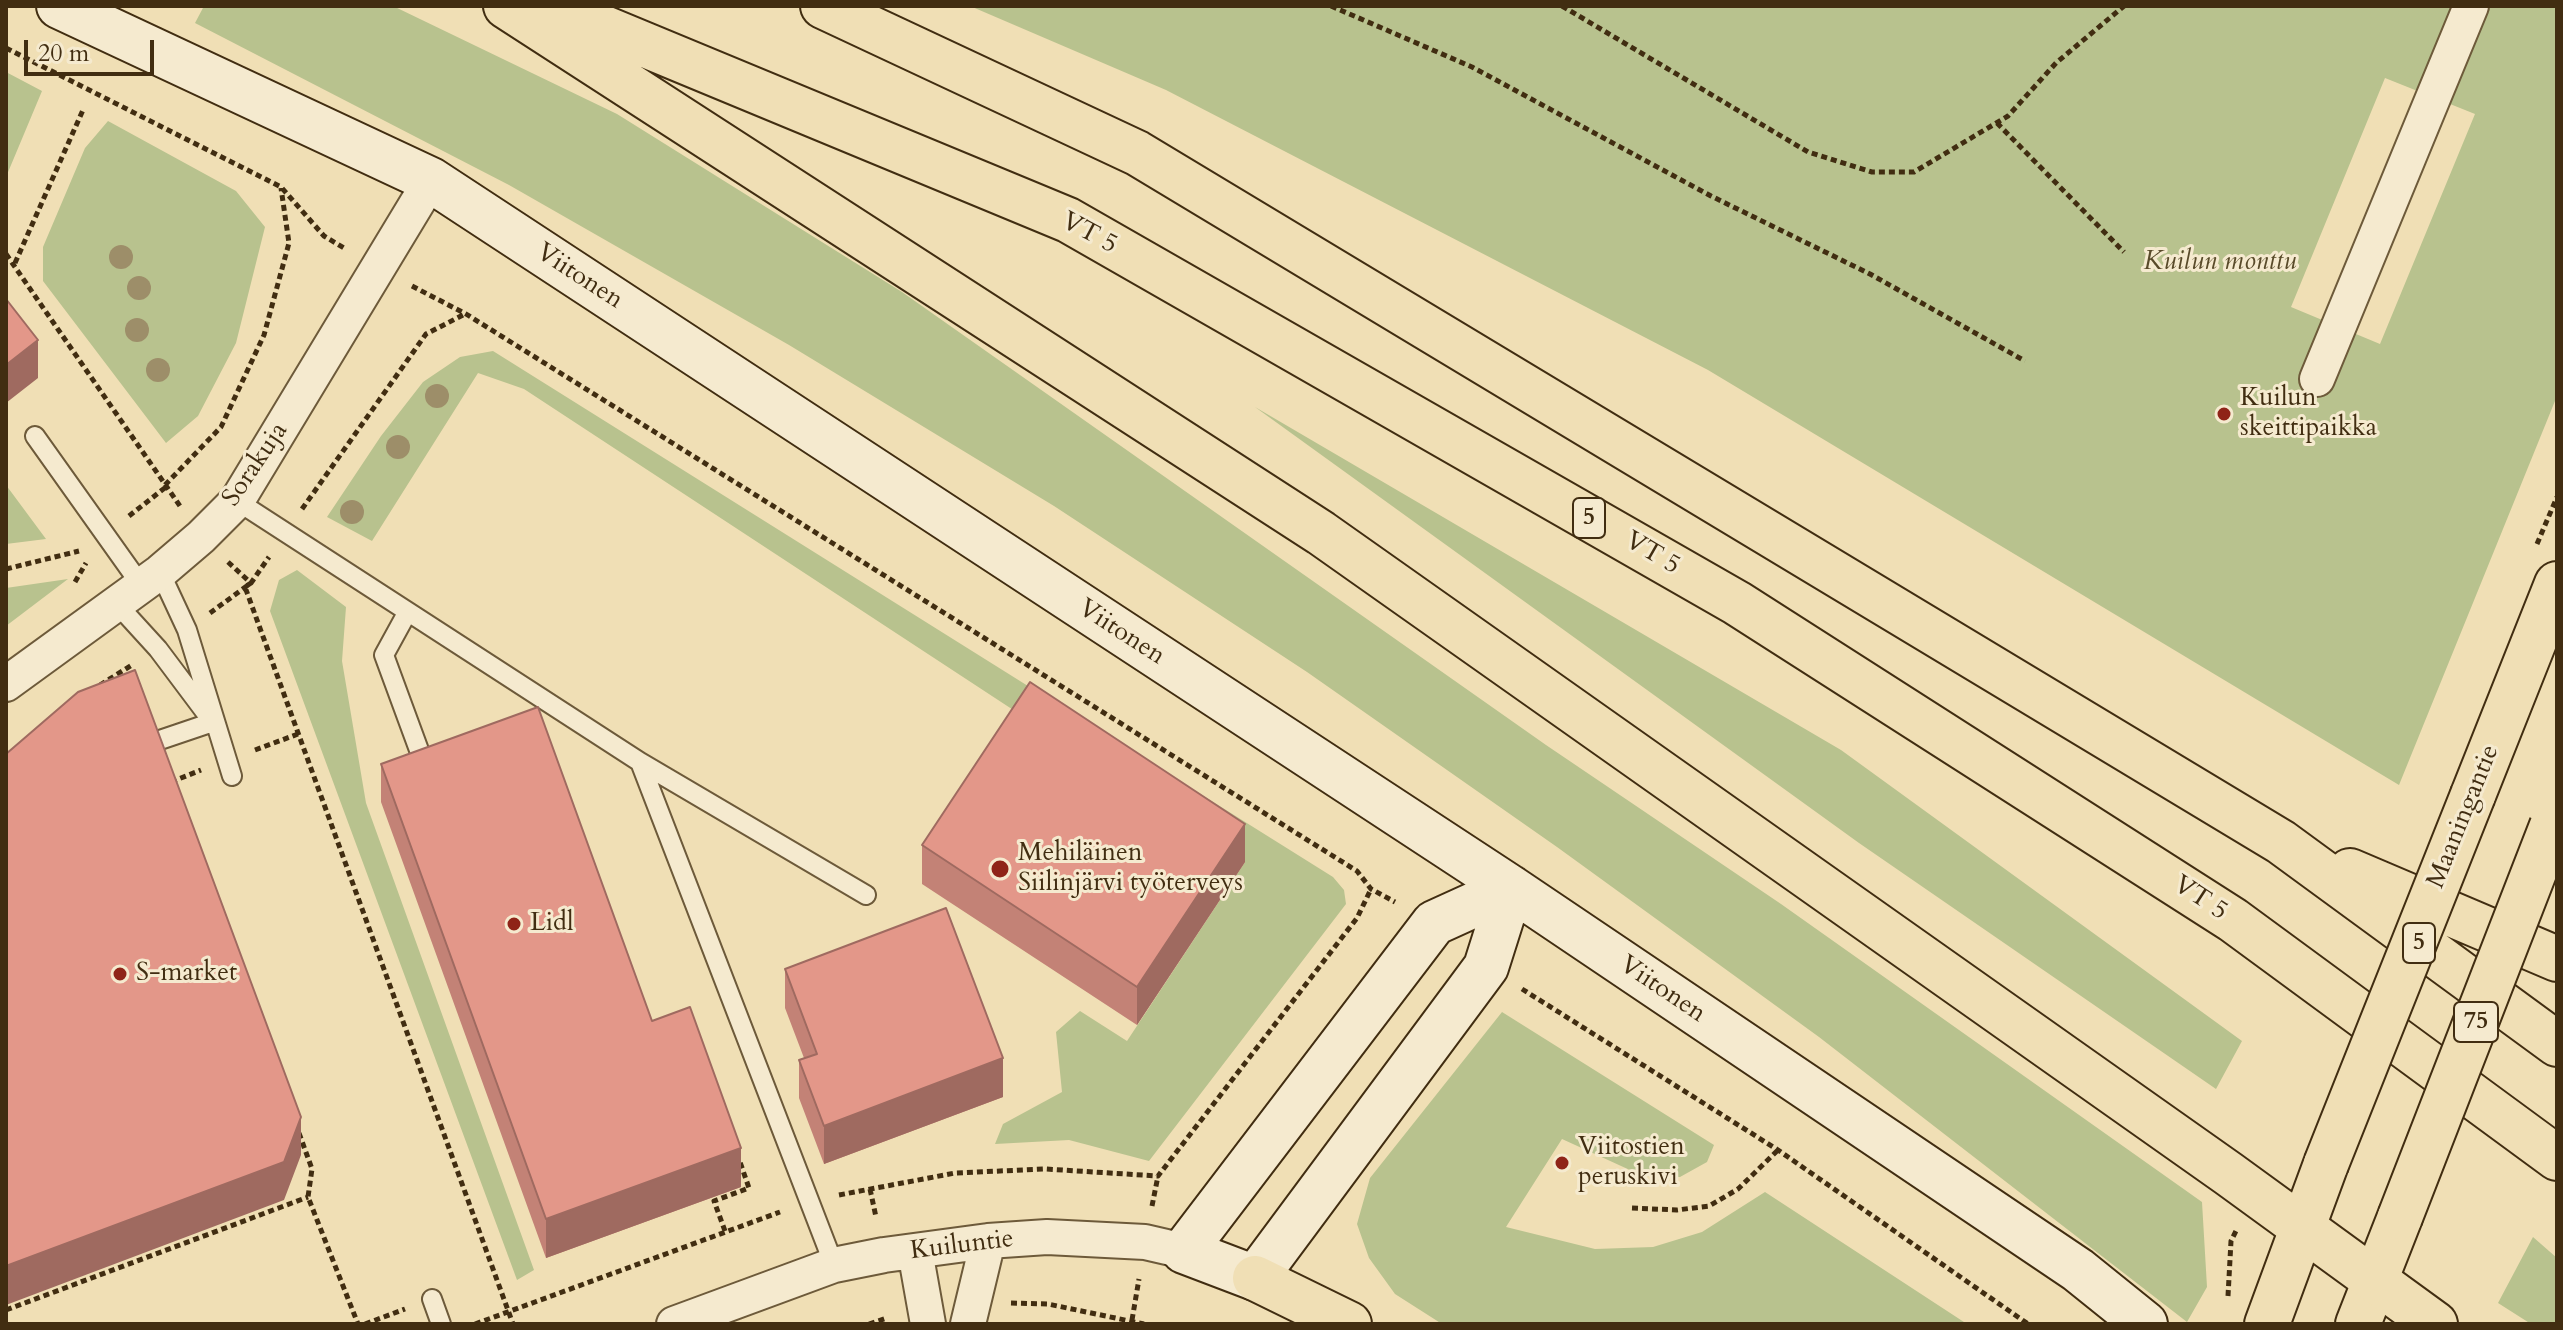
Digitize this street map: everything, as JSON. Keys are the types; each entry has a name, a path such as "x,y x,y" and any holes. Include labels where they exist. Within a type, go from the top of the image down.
{"main road":[{"name":"Viitonen","path":"59,6 431,180 1511,888 2078,1270 2145,1324"},
{"path":"506,6 1321,533 2435,1324"},
{"name":"VT 5","path":"551,6 1068,220 1737,603 2233,920 2557,1158"},
{"name":"5","path":"823,6 1137,153 2281,842 2557,1044"},
{"name":"Maaningantie","path":"2267,1324 2326,1164 2557,584"},
{"name":"75","path":"2358,1324 2554,818"},
{"path":"2281,842 2557,959"},
{"path":"1184,1251 1434,923 1511,888"},
{"path":"1349,1324 1255,1278 1486,967 1511,888"},
{"name":"Kuiluntie","path":"1184,1251 1255,1278"}],"street":[{"path":"2317,379 2471,6"},
{"name":"Sorakuja","path":"6,684 139,587 201,537 237,501 431,180"},
{"name":"Kuiluntie","path":"674,1324 834,1265 915,1251 1047,1237 1145,1242 1184,1251"},
{"path":"968,1324 988,1241"},
{"path":"915,1251 928,1324"}],"lane":[{"path":"35,436 139,587 187,630 229,768"},
{"path":"237,501 640,762 866,895"},
{"path":"139,587 158,649 213,722"},
{"path":"407,613 384,655 423,761 450,751"},
{"path":"528,718 544,701"},
{"path":"148,744 213,722"},
{"path":"640,762 834,1265"},
{"path":"432,1299 441,1324"}],"path":[{"path":"1331,6 1472,67 1711,196 1870,274 2025,361"},
{"path":"1562,6 1808,152 1872,172 1914,172 2008,116 2056,63 2124,6"},
{"path":"6,48 281,187 324,236 466,314 1357,871 1371,889 1434,923"},
{"path":"14,263 83,110"},
{"path":"1997,123 2124,252"},
{"path":"165,485 221,427 264,335 289,243 281,187"},
{"path":"6,254 201,537 248,585 298,734 513,1324"},
{"path":"187,630 248,585 426,334 466,314"},
{"path":"96,688 158,649"},
{"path":"176,796 170,781 229,768 298,734"},
{"path":"475,1324 809,1201 955,1173 1045,1169 1158,1176 1357,918 1371,889"},
{"path":"1486,967 1778,1150 2028,1324"},
{"path":"296,1124 312,1169 308,1197 358,1324"},
{"path":"1632,1208 1677,1210 1709,1206 1738,1189 1778,1150"},
{"path":"725,1231 714,1201 749,1188 738,1158"},
{"path":"6,1310 308,1197"},
{"path":"365,1324 432,1299"}],"green space":[{"path":"204,6 393,6 617,114 902,292 1546,745 1781,904 2202,1202 2207,1287 2187,1322 1819,1037 1557,847 1307,672 1054,506 789,345 509,185 195,23"},
{"name":"Kuilun monttu","path":"970,6 2557,6 2557,396 2399,785 1708,370 1166,90","holes":["2385,78 2475,114 2380,344 2291,307"]},
{"path":"6,72 42,91 6,177"},
{"path":"108,121 236,191 265,227 236,343 198,416 166,443 43,281 43,247 85,148"},
{"path":"493,351 1333,877 1344,890 1346,904 1149,1161 1069,1140 995,1144 1003,1124 1062,1092 1056,1032 1080,1011 1127,1041 1245,862 524,389 478,373 372,541 327,517 381,436 423,382 460,357"},
{"path":"1255,407 1841,750 2242,1041 2216,1089 1859,843"},
{"path":"6,485 46,539 6,544"},
{"path":"297,570 346,607 342,661 366,803 534,1270 517,1280 270,611 279,580"},
{"path":"68,579 6,626 6,588"},
{"path":"1502,1012 1714,1145 1707,1162 1680,1177 1643,1176 1562,1139 1506,1227 1595,1249 1653,1247 1702,1232 1765,1192 1967,1324 1442,1324 1395,1294 1369,1258 1357,1224 1370,1178"},
{"path":"2533,1237 2557,1258 2557,1324 2531,1324 2498,1303"}],"building":[{"path":"6,299 38,340 6,365"},
{"name":"S-market","path":"135,670 301,1117 284,1162 6,1266 6,754 78,692"},
{"path":"1030,682 1245,824 1137,987 922,845"},
{"name":"Lidl","path":"538,707 652,1021 690,1007 741,1148 546,1219 381,764"},
{"path":"946,908 1003,1058 824,1126 799,1060 817,1054 785,969"}],"place":[{"name":"Kuilun skeittipaikka","path":"2224,414"},
{"name":"Mehiläinen Siilinjärvi työterveys","path":"1000,869"},
{"name":"Lidl","path":"514,924"},
{"name":"S-market","path":"120,974"},
{"name":"Viitostien peruskivi","path":"1562,1163"}]}
